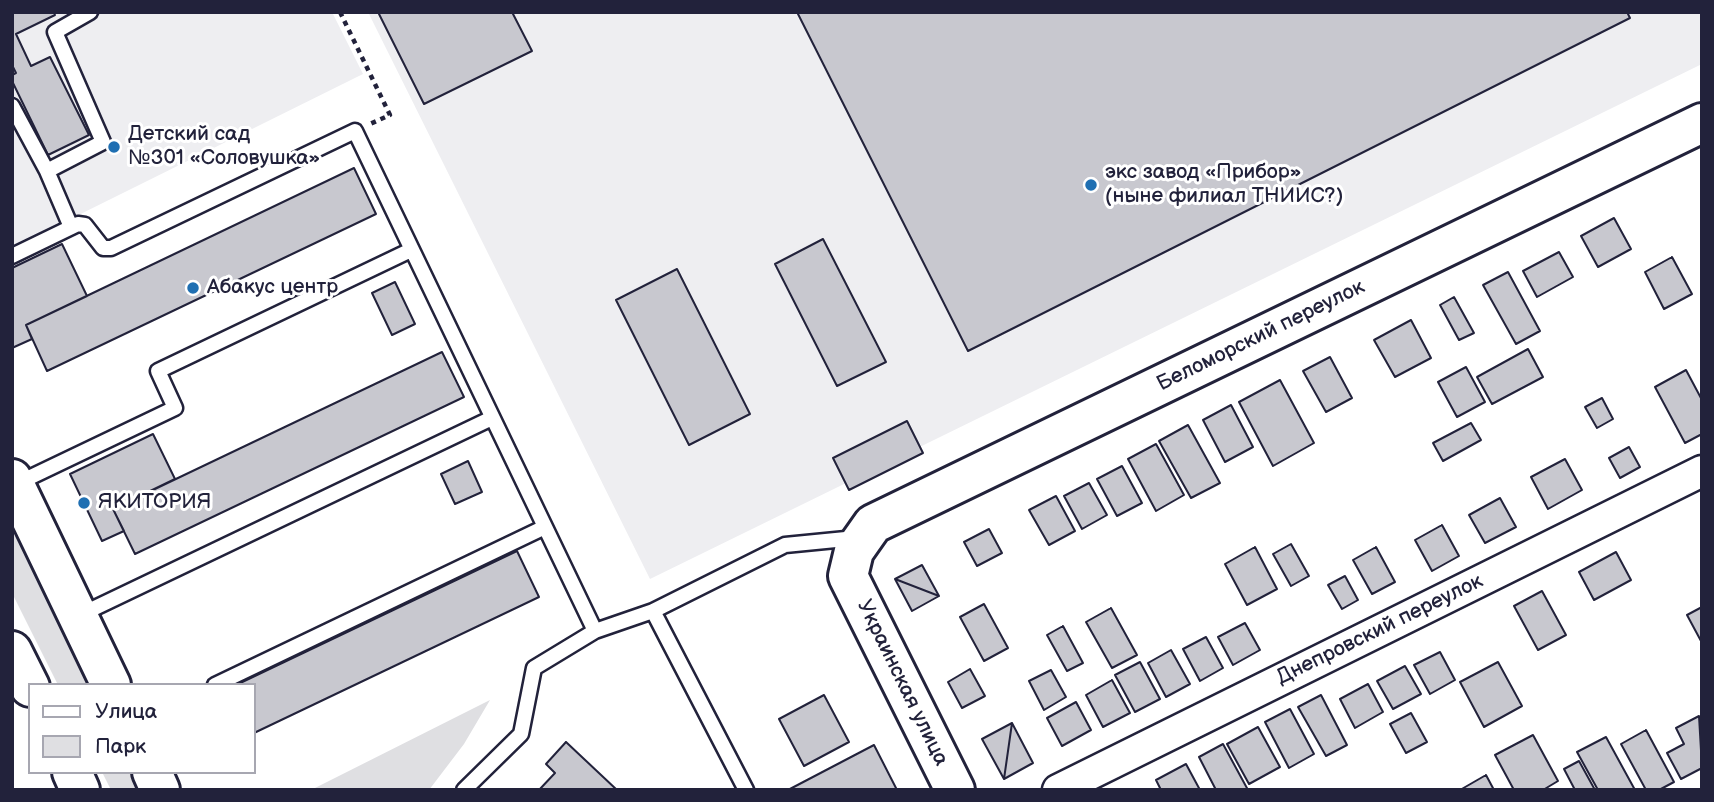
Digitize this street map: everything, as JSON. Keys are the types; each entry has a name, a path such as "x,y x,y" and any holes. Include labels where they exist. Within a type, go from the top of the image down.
{"street":[{"name":"Беломорский переулок","path":"848,576 854,551 873,524 1702,123"},
{"name":"Днепровский переулок","path":"1058,790 1702,471"},
{"path":"13,484 110,683"},
{"name":"Украинская улица","path":"848,576 955,790"},
{"path":"12,652 28,683"},
{"path":"73,774 80,790"},
{"path":"153,774 160,790"}],"lane":[{"path":"47,171 103,142 55,35 58,28 90,12"},
{"path":"12,106 47,171 71,227"},
{"path":"12,256 71,227 85,225 95,241 103,248 111,248 355,131 595,631"},
{"path":"13,484 175,408 158,371 411,250"},
{"path":"78,615 492,418"},
{"path":"219,683 545,527"},
{"path":"464,790 521,734 534,668 595,631 653,611 786,545 863,538"},
{"path":"653,611 746,790"}],"path":[{"path":"340,12 390,115 355,131"}],"shaded area":[{"name":"Детский сад №301 «Соловушка»","path":"12,12 332,12 363,74 12,248"},
{"path":"368,12 1702,12 1702,64 650,579"}],"green space":[{"path":"12,510 95,683 57,683 12,593"},
{"path":"490,700 464,744 429,790 311,790"},
{"path":"103,774 139,774 146,790 111,790"}],"building":[{"path":"12,12 53,12 55,15 16,34 31,66 50,57 89,135 48,155 12,81 12,75 16,73 12,65"},
{"path":"378,12 512,12 532,51 424,104"},
{"name":"экс завод «Прибор» (ныне филиал ТНИИС?)","path":"797,12 1627,12 1630,18 968,351"},
{"path":"354,168 376,214 47,371 26,325"},
{"path":"1614,218 1631,249 1598,267 1581,236"},
{"path":"823,239 886,362 837,386 775,264"},
{"path":"62,244 87,296 26,325 32,339 12,348 12,268"},
{"path":"1559,252 1573,277 1537,297 1523,271"},
{"path":"1672,257 1692,294 1664,309 1645,272"},
{"path":"677,269 750,414 689,445 616,300"},
{"path":"1508,272 1540,331 1516,344 1483,285"},
{"path":"395,282 415,324 392,335 372,293"},
{"path":"1454,297 1474,333 1459,340 1440,305"},
{"path":"1411,320 1431,358 1395,377 1374,340"},
{"path":"1528,349 1543,377 1492,404 1477,377"},
{"path":"442,352 464,397 135,554 113,509"},
{"path":"1330,357 1352,398 1326,412 1303,371"},
{"path":"1466,367 1485,402 1457,417 1438,382"},
{"path":"1686,370 1702,400 1702,434 1685,443 1655,387"},
{"path":"1280,380 1314,443 1273,466 1239,402"},
{"path":"1602,398 1613,419 1597,428 1585,407"},
{"path":"1231,405 1253,447 1225,462 1203,420"},
{"path":"907,421 923,453 849,490 833,458"},
{"path":"1471,423 1481,440 1443,461 1433,443"},
{"path":"1188,425 1220,483 1191,498 1159,441"},
{"path":"153,434 175,479 113,509 124,531 102,541 70,474"},
{"path":"1156,444 1184,495 1156,511 1128,459"},
{"path":"1629,447 1640,467 1620,478 1609,458"},
{"path":"1565,459 1582,490 1548,509 1531,477"},
{"path":"468,461 482,492 455,504 441,474"},
{"path":"1122,466 1142,503 1117,516 1097,479"},
{"path":"1089,483 1107,515 1082,529 1064,496"},
{"path":"1056,496 1075,531 1049,545 1029,510"},
{"path":"1500,498 1516,527 1485,543 1469,515"},
{"path":"1442,525 1459,556 1432,571 1415,540"},
{"path":"989,529 1002,553 977,566 964,542"},
{"path":"1291,544 1309,576 1291,586 1273,554"},
{"path":"1255,547 1277,589 1247,605 1225,564"},
{"path":"1376,547 1395,582 1372,594 1353,560"},
{"path":"517,551 539,597 256,732 256,683 240,683"},
{"path":"1616,552 1631,580 1594,600 1579,572"},
{"path":"922,565 939,596 895,579"},
{"path":"1345,576 1358,600 1342,609 1328,585"},
{"path":"895,579 939,596 912,611"},
{"path":"1542,591 1566,635 1538,650 1514,606"},
{"path":"984,604 1008,648 984,661 960,617"},
{"path":"1702,607 1702,641 1701,641 1687,615"},
{"path":"1111,608 1137,655 1112,668 1086,622"},
{"path":"1245,623 1260,650 1233,665 1218,637"},
{"path":"1063,626 1083,663 1067,671 1047,635"},
{"path":"1206,637 1223,668 1200,681 1183,649"},
{"path":"1171,650 1190,684 1166,697 1148,663"},
{"path":"1440,652 1455,680 1430,694 1414,665"},
{"path":"1140,662 1160,699 1135,712 1115,675"},
{"path":"1498,662 1522,706 1484,727 1460,682"},
{"path":"1405,666 1421,694 1393,709 1377,681"},
{"path":"970,669 985,696 962,708 948,682"},
{"path":"1051,670 1066,697 1044,710 1029,681"},
{"path":"1112,680 1130,713 1103,727 1086,695"},
{"path":"1368,684 1383,712 1355,728 1340,699"},
{"path":"824,695 849,742 804,766 779,719"},
{"path":"1321,695 1347,745 1326,756 1298,707"},
{"path":"1076,702 1091,730 1062,746 1047,718"},
{"path":"1290,709 1314,754 1289,768 1265,722"},
{"path":"1411,713 1427,742 1406,753 1390,724"},
{"path":"1699,716 1702,768 1681,779 1667,753 1684,744 1676,728"},
{"path":"1012,723 1004,779 982,739"},
{"path":"1012,723 1033,763 1004,779"},
{"path":"1258,727 1280,767 1249,784 1227,744"},
{"path":"1646,730 1674,782 1659,790 1646,790 1621,744"},
{"path":"1533,735 1558,781 1543,790 1514,790 1495,755"},
{"path":"1606,737 1635,790 1598,790 1577,752"},
{"path":"566,742 617,790 539,790 555,773 546,764"},
{"path":"1223,744 1248,790 1216,790 1199,757"},
{"path":"874,745 897,790 788,790"},
{"path":"1579,761 1595,790 1575,790 1564,769"},
{"path":"1186,764 1200,790 1161,790 1156,780"},
{"path":"1486,775 1494,790 1460,790"}],"place":[{"name":"Детский сад №301 «Соловушка»","path":"114,147"},
{"name":"экс завод «Прибор» (ныне филиал ТНИИС?)","path":"1091,185"},
{"name":"Абакус центр","path":"193,288"},
{"name":"ЯКИТОРИЯ","path":"84,503"}]}
